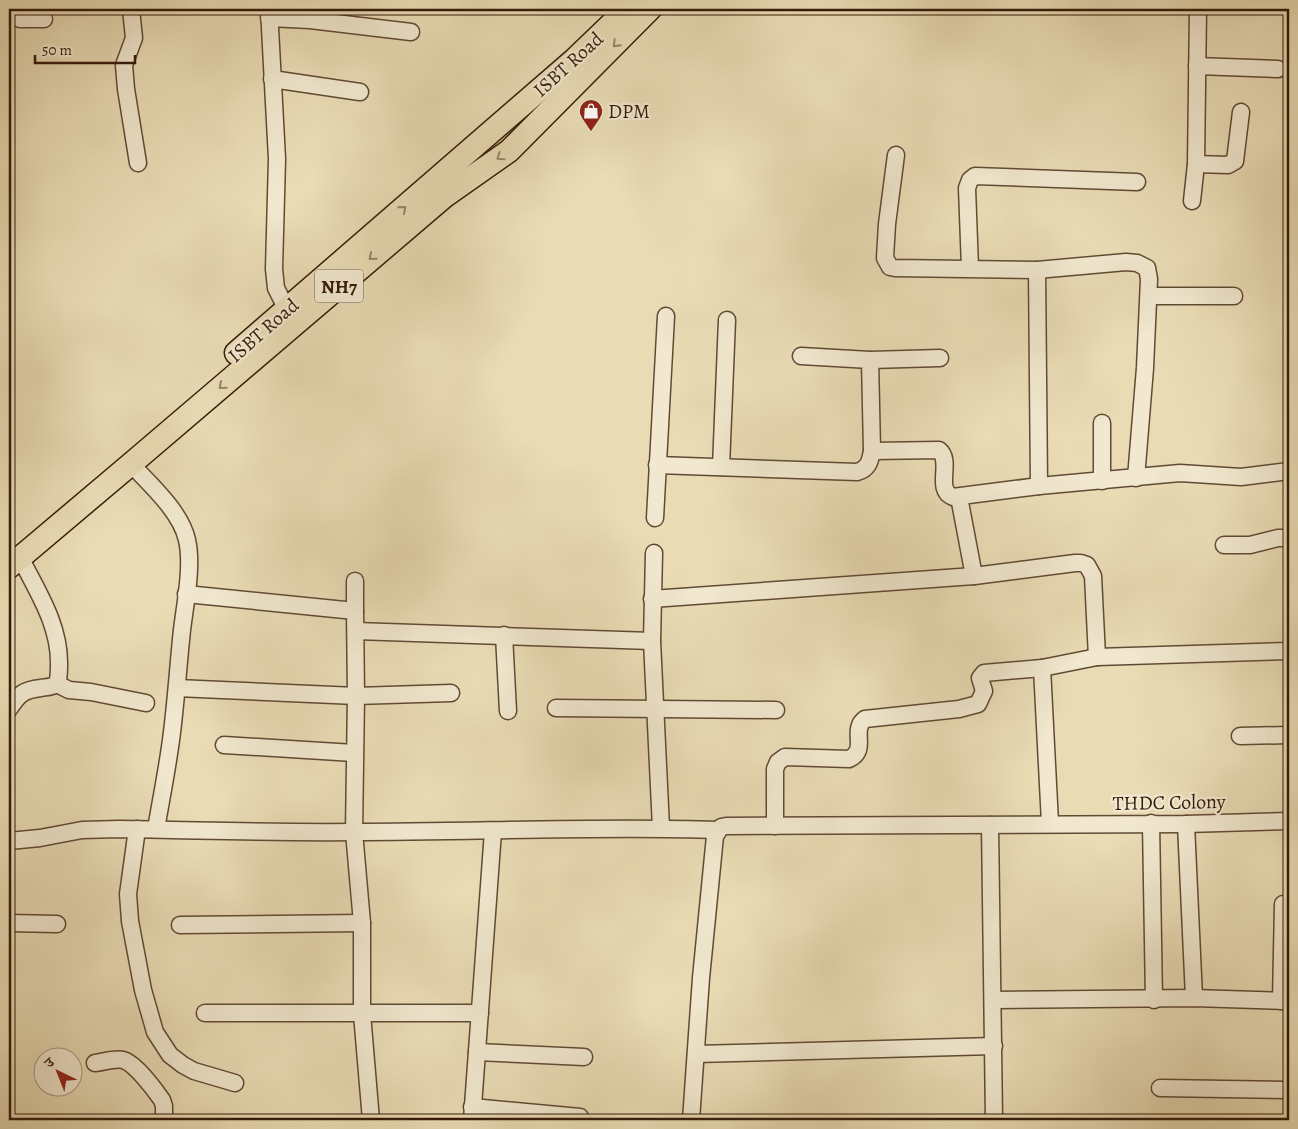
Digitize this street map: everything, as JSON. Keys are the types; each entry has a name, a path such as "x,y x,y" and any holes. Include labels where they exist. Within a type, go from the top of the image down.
{"highway":[{"name":"ISBT Road","path":"13,558 581,66 627,9"},
{"name":"NH7","path":"581,66 650,9"},
{"name":"NH7","path":"64,512 131,464 290,317"}],"street":[{"path":"15,9 16,15 20,19 44,19"},
{"path":"131,9 134,38 124,64 126,89 138,163"},
{"path":"1192,201 1196,164 1198,9"},
{"path":"290,317 276,288 274,269 277,159 268,13 412,32"},
{"path":"1197,66 1278,69"},
{"path":"272,79 360,92"},
{"path":"1196,164 1228,165 1235,161 1241,112"},
{"path":"896,155 887,224 885,258 886,263 890,267 1037,270 1126,262 1137,263 1148,268 1150,279 1145,368 1136,478"},
{"path":"970,268 967,188 975,176 1137,182"},
{"path":"1037,270 1039,486"},
{"path":"1149,296 1234,296"},
{"path":"655,518 666,316"},
{"path":"721,467 727,320"},
{"path":"801,356 870,360 940,358"},
{"path":"657,465 857,472 866,468 870,462 872,451 870,360"},
{"path":"1102,423 1102,481"},
{"path":"872,451 939,450 944,457 946,492 949,496 959,497 1039,486 1189,473 1241,477 1289,471 1289,460"},
{"path":"131,464 159,493 183,530 188,550 186,594 177,688 171,740 156,829"},
{"path":"959,497 974,576"},
{"path":"1224,545 1250,545 1278,538 1289,538"},
{"path":"654,553 652,641 661,828"},
{"path":"13,558 49,613 55,629 59,660 57,684"},
{"path":"652,599 974,576 1081,563 1087,565 1093,576 1097,657"},
{"path":"355,581 354,832 362,923 362,1014 371,1120"},
{"path":"186,594 355,611"},
{"path":"356,631 652,641"},
{"path":"504,636 508,712"},
{"path":"775,826 775,769 780,760 785,757 849,759 856,755 859,750 858,727 865,719 959,709 978,704 984,691 980,678 984,673 1042,668 1097,657 1289,650"},
{"path":"1042,668 1050,823"},
{"path":"57,684 68,690 92,692 146,703"},
{"path":"9,709 16,699 28,689 52,687 57,684"},
{"path":"177,688 356,696 451,693"},
{"path":"556,708 776,710"},
{"path":"1240,736 1289,735"},
{"path":"224,745 354,753"},
{"name":"THDC Colony","path":"9,841 40,838 82,830 137,829 354,832 493,831 559,828 718,830 726,826 1050,823 1186,824 1289,821"},
{"path":"1151,823 1154,1000"},
{"path":"1186,824 1194,998"},
{"path":"990,825 994,1120"},
{"path":"137,829 128,894 130,922 143,990 154,1032 170,1055 183,1065 194,1071 235,1083"},
{"path":"691,1120 701,978 715,836 718,830"},
{"path":"493,831 472,1114 580,1117"},
{"path":"993,1000 1154,1000 1194,998 1285,1001 1283,904"},
{"path":"9,923 57,924"},
{"path":"180,925 362,923"},
{"path":"205,1013 480,1013"},
{"path":"696,1054 994,1046"},
{"path":"476,1052 584,1058"},
{"path":"95,1063 124,1060 133,1065 162,1100 164,1120"},
{"path":"1160,1088 1289,1090"}],"place":[{"name":"DPM","path":"591,132"}]}
